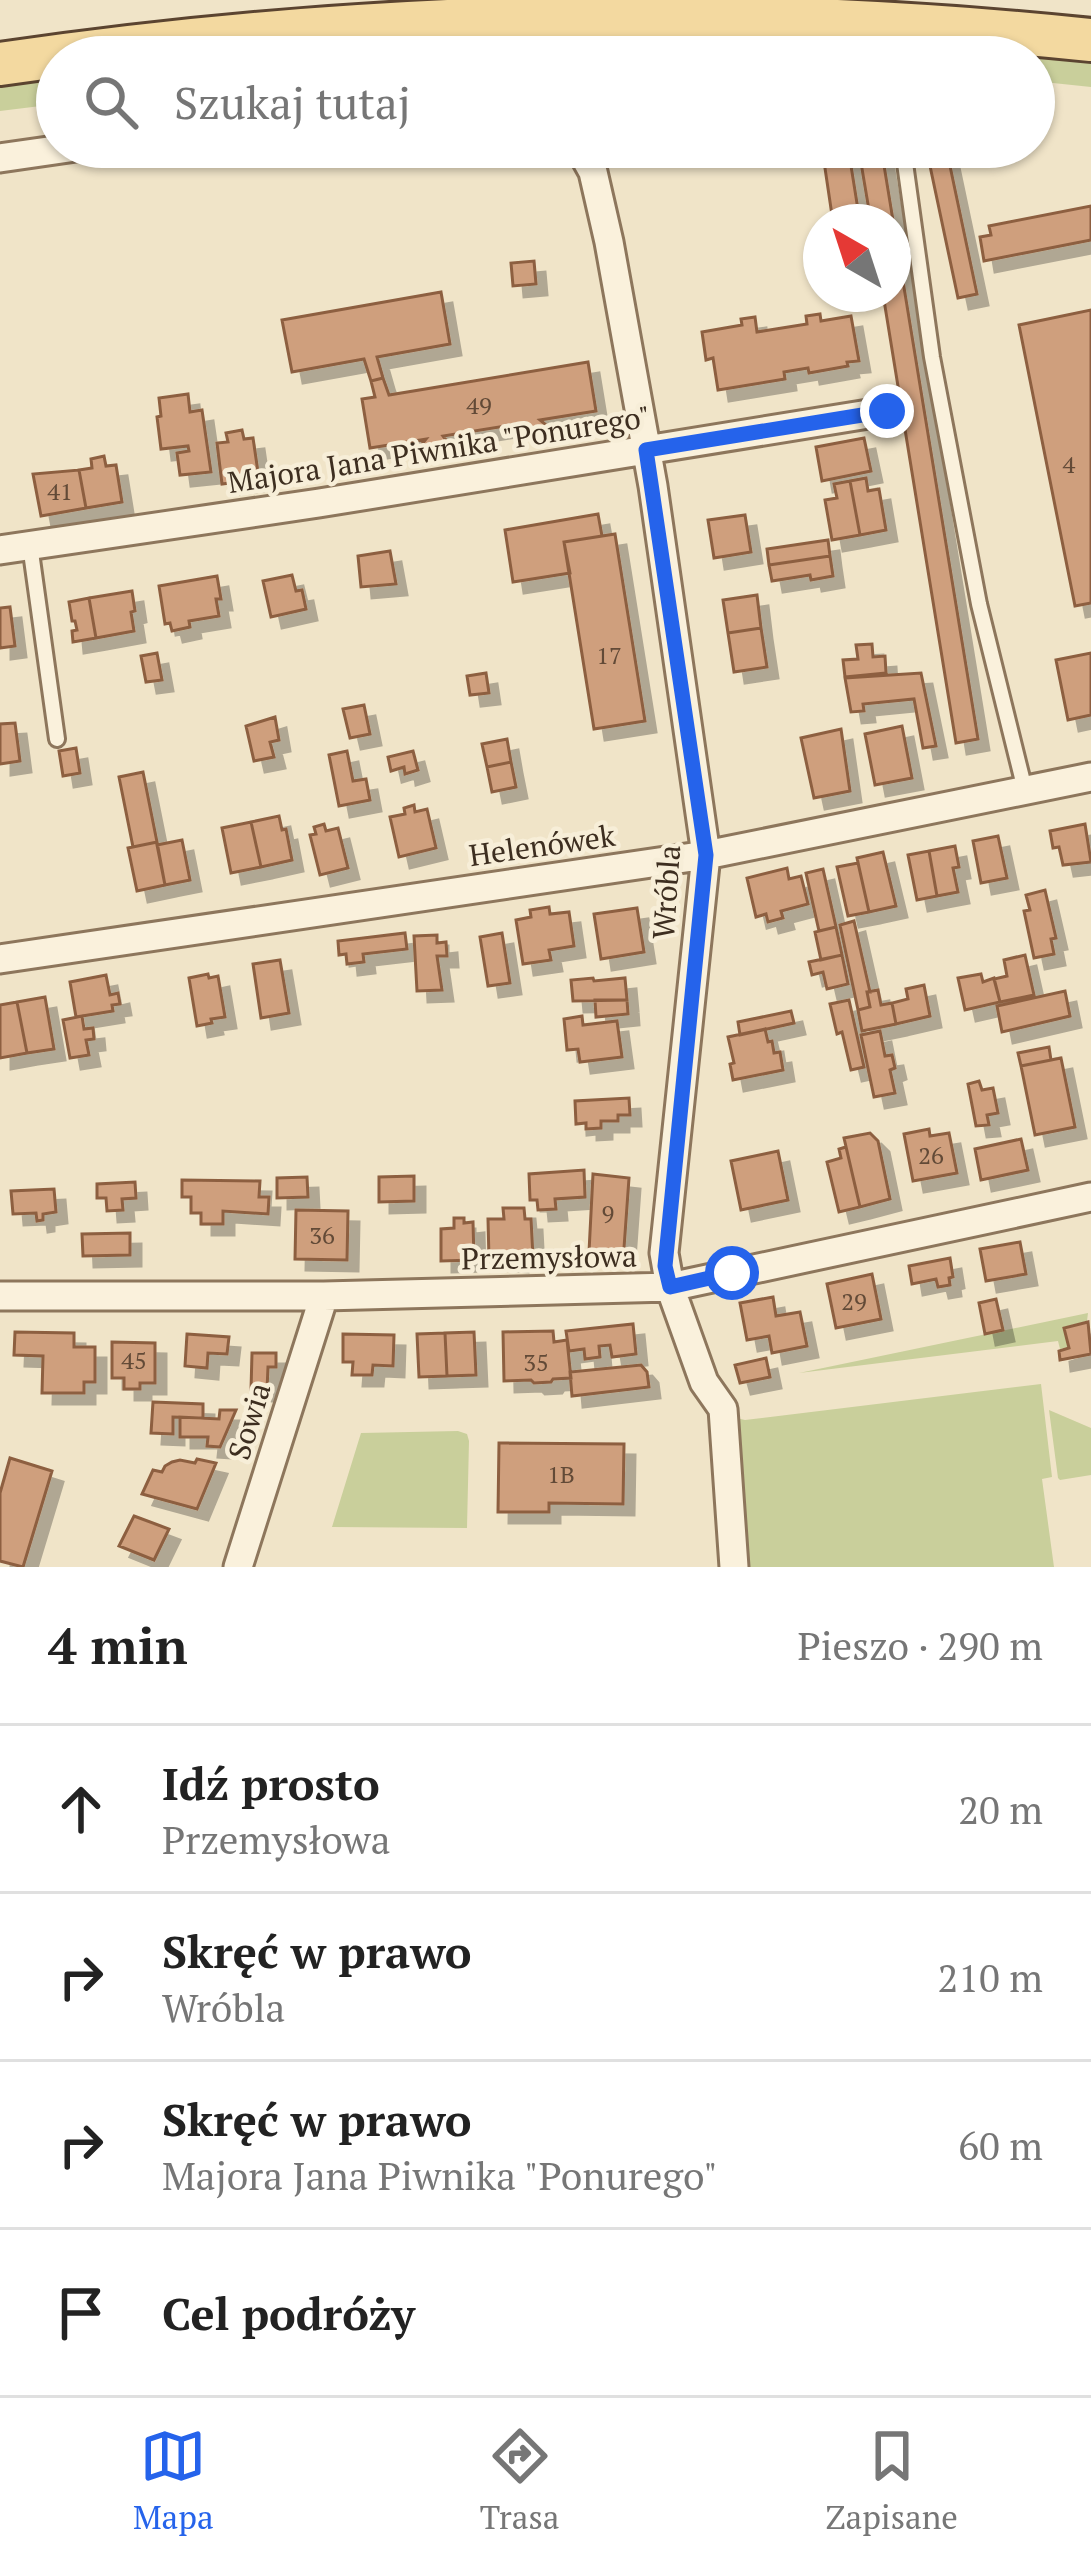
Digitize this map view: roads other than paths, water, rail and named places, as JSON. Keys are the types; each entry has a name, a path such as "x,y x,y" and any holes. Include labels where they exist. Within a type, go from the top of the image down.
{"main road":[{"path":"233,36 586,9 1034,36"},
{"path":"1055,37 1091,40"},
{"path":"0,64 36,60"}],"street":[{"path":"0,158 36,153"},
{"name":"Wróbla","path":"591,168 602,206 646,450 706,855 664,1253 670,1287 710,1394 723,1409 734,1567"},
{"name":"Majora Jana Piwnika \"Ponurego\"","path":"0,550 887,411"},
{"name":"Helenówek","path":"0,959 706,855 1091,777"},
{"name":"Przemysłowa","path":"0,1296 323,1296 670,1287 1091,1197"},
{"name":"Sowia","path":"238,1567 323,1296"}],"lane":[{"path":"906,168 932,357 979,604 1024,790"},
{"path":"30,545 57,739"}]}
